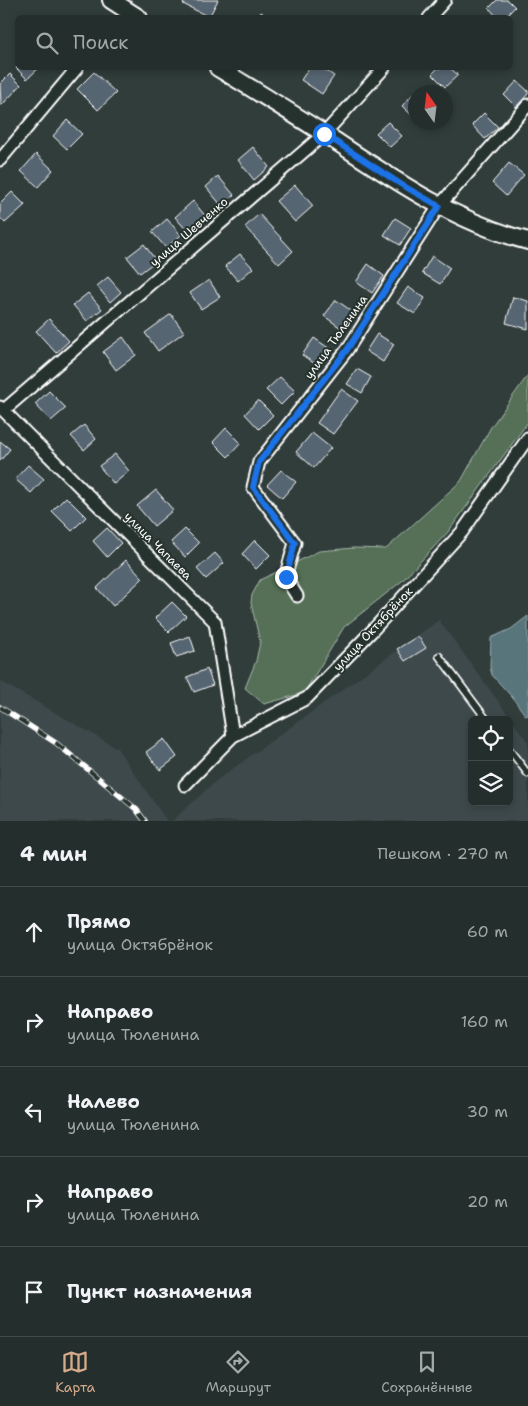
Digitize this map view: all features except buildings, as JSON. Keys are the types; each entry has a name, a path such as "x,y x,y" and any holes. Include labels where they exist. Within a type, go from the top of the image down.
{"street":[{"path":"111,0 127,15"},
{"path":"432,15 445,0"},
{"path":"0,160 75,70"},
{"path":"221,70 402,185 439,206 505,235 528,242"},
{"name":"улица Шевченко","path":"2,408 324,134 382,70"},
{"name":"улица Тюленина","path":"297,596 286,577 295,543 253,487 259,462 347,350 439,206 528,105"},
{"name":"улица Чапаева","path":"2,408 215,622 233,736"},
{"name":"улица Октябрёнок","path":"185,785 233,736 307,698 371,632 462,532 528,438"}],"lane":[{"path":"439,656 484,716"},
{"path":"513,754 528,774"}],"shaded area":[{"path":"439,620 509,716 468,716 468,806 513,806 513,721 528,742 528,821 172,821 217,780"},
{"path":"0,681 117,748 167,821 0,821"}],"green space":[{"path":"528,375 528,422 448,532 402,581 344,627 304,693 264,704 245,688 256,661 260,642 251,603 252,595 260,580 319,551 354,548 386,549 461,481 491,427"}],"water":[{"path":"528,616 528,715 526,716 492,675 490,667 491,638 511,629"}],"railway":[{"path":"0,707 56,743 136,809 145,821"}],"route":[{"path":"286,577 295,543 253,487 259,462 347,350 439,206 402,185 324,134"}]}
